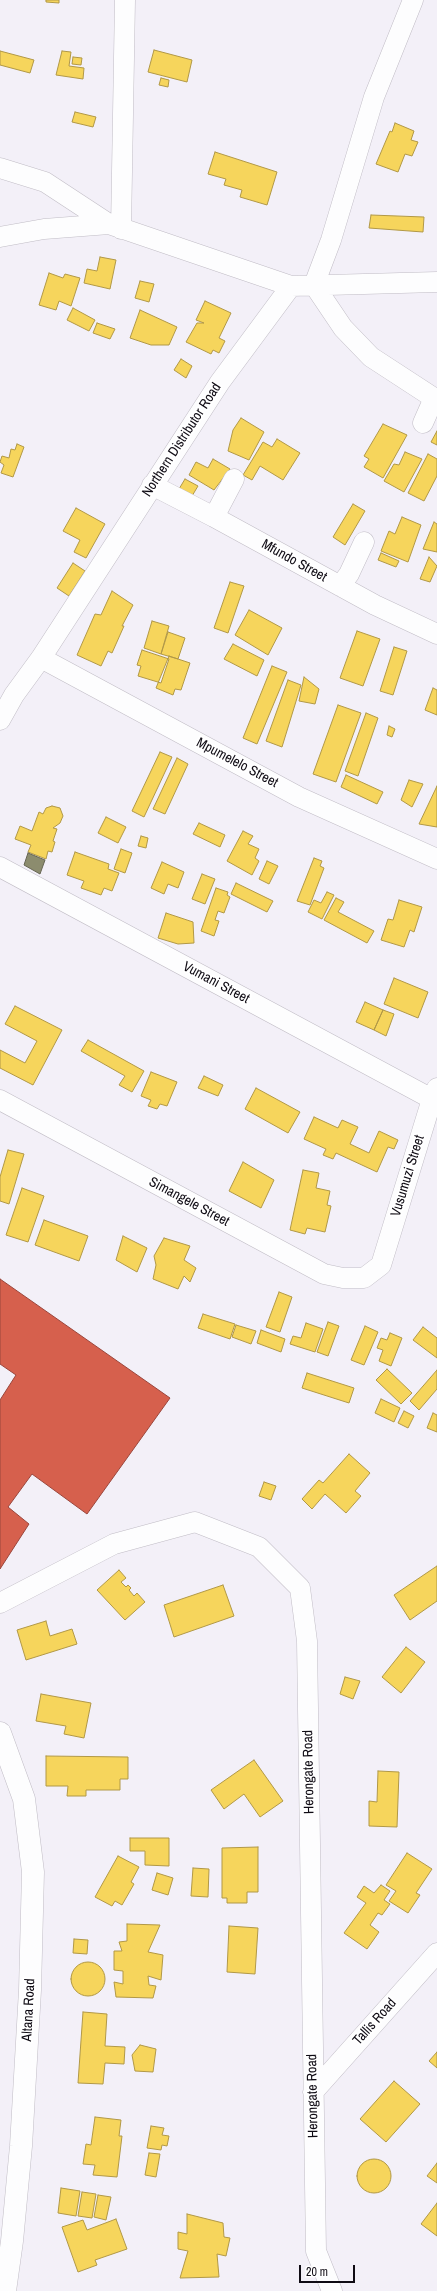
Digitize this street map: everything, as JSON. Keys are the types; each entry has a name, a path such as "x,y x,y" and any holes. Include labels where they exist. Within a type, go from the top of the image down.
{"main road":[{"name":"Altana Road","path":"0,1733 24,1799 33,1872 30,1990 21,2146 12,2241 5,2291"}],"street":[{"path":"115,227 126,0"},
{"path":"314,285 332,240 374,97 413,0"},
{"path":"0,168 45,182 115,227 291,286 437,282"},
{"path":"0,237 44,229 115,227"},
{"path":"314,285 342,328 371,357 435,399 423,423"},
{"name":"Northern Distributor Road","path":"0,720 7,691 41,658 220,382 291,286"},
{"path":"214,517 234,479"},
{"name":"Mfundo Street","path":"152,485 340,586 437,634"},
{"path":"340,586 349,574 364,542"},
{"name":"Mpumelelo Street","path":"41,658 299,797 437,859"},
{"name":"Vumani Street","path":"0,867 434,1094"},
{"name":"Vusumuzi Street","path":"381,1265 434,1094"},
{"name":"Simangele Street","path":"0,1100 324,1274 343,1278 364,1278 381,1265"},
{"name":"Herongate Road","path":"0,1603 114,1544 195,1522 259,1547 300,1588 307,1641 316,2251 332,2291"},
{"name":"Tallis Road","path":"313,2092 437,1953"}],"building: Homes":[{"path":"46,0 59,0 59,3 46,2"},
{"path":"154,50 192,60 187,82 148,72"},
{"path":"0,51 34,60 30,73 0,65"},
{"path":"62,51 71,52 69,66 84,68 83,79 56,75"},
{"path":"73,57 82,58 81,65 72,64"},
{"path":"161,78 169,80 168,87 159,85"},
{"path":"75,112 96,117 93,127 72,122"},
{"path":"395,123 414,131 411,140 418,142 412,156 405,154 398,172 376,164"},
{"path":"215,152 277,172 267,205 240,197 242,190 224,185 226,179 208,174"},
{"path":"371,215 424,217 423,232 369,228"},
{"path":"100,257 116,260 110,289 84,283 87,269 97,271"},
{"path":"49,273 63,278 65,274 80,278 71,306 59,301 56,310 39,305"},
{"path":"140,281 154,284 149,302 135,298"},
{"path":"205,301 231,313 219,338 225,341 219,353 213,350 211,354 186,342 197,323 204,323 196,320"},
{"path":"73,308 95,320 89,331 67,320"},
{"path":"140,310 177,327 169,345 151,345 130,338"},
{"path":"97,323 115,329 110,339 93,333"},
{"path":"181,359 192,366 186,378 174,370"},
{"path":"241,418 264,432 249,460 228,451 233,430"},
{"path":"383,424 407,435 383,478 364,467 369,459 364,456"},
{"path":"437,431 437,445 431,442"},
{"path":"277,439 300,453 283,480 260,466 252,480 243,475 263,442 272,447"},
{"path":"17,444 24,447 13,477 1,473 4,465 0,462 2,456 9,458 11,449 15,450"},
{"path":"405,452 422,459 404,492 384,481 394,464 399,465"},
{"path":"428,454 437,459 437,476 424,501 408,493"},
{"path":"213,459 230,469 214,490 189,475 196,462 208,468"},
{"path":"185,479 198,486 192,496 179,489"},
{"path":"353,504 365,511 345,545 333,537"},
{"path":"76,508 105,524 86,558 74,552 80,540 63,531"},
{"path":"402,517 421,525 408,562 381,551 389,531 395,534"},
{"path":"434,522 437,524 437,552 423,549"},
{"path":"381,553 399,561 396,567 378,560"},
{"path":"429,557 437,566 430,582 420,579"},
{"path":"73,563 85,571 69,596 57,588"},
{"path":"230,582 244,586 228,633 214,628"},
{"path":"112,591 133,605 122,626 124,626 112,653 108,651 101,666 77,655 95,614 101,615"},
{"path":"249,610 282,628 268,655 235,635"},
{"path":"152,621 169,626 161,654 144,648"},
{"path":"357,631 380,639 363,686 340,678"},
{"path":"168,632 185,638 178,659 161,654"},
{"path":"233,644 264,660 257,676 224,659"},
{"path":"394,647 407,651 393,695 380,691"},
{"path":"142,650 169,659 161,683 138,676 141,666 137,665"},
{"path":"169,656 190,663 181,690 175,689 173,695 156,688"},
{"path":"272,666 287,672 257,744 243,738"},
{"path":"304,677 319,689 315,704 299,701"},
{"path":"288,680 301,685 282,747 266,741"},
{"path":"433,688 437,690 437,715 425,710"},
{"path":"338,705 361,713 336,782 313,774"},
{"path":"366,713 378,718 358,776 345,771"},
{"path":"389,726 395,729 392,737 387,735"},
{"path":"160,752 172,757 144,817 132,811"},
{"path":"177,758 188,764 165,814 153,809"},
{"path":"346,775 383,792 377,804 341,787"},
{"path":"409,780 423,784 412,807 401,800"},
{"path":"437,786 437,827 419,824"},
{"path":"52,806 60,808 63,816 60,823 53,828 57,829 53,841 55,842 52,852 48,851 46,859 28,852 31,845 15,839 20,826 32,831 39,812 43,814 46,808"},
{"path":"106,817 126,827 118,843 98,833"},
{"path":"199,823 225,835 220,847 193,834"},
{"path":"243,831 253,836 248,844 259,849 255,858 259,861 252,875 227,861"},
{"path":"141,836 148,838 146,848 138,846"},
{"path":"121,849 132,853 125,873 114,869"},
{"path":"75,852 109,864 108,869 119,873 112,891 104,888 101,895 81,888 84,881 67,875"},
{"path":"314,858 322,861 320,866 324,868 310,905 297,901"},
{"path":"267,861 278,866 269,884 259,879"},
{"path":"162,862 184,872 178,888 168,884 164,894 151,888"},
{"path":"202,874 215,879 205,904 192,899"},
{"path":"236,883 273,901 267,912 231,894"},
{"path":"216,888 228,892 227,895 230,897 224,913 218,911 215,920 219,921 214,936 201,931"},
{"path":"327,892 334,895 322,919 308,912 314,900 321,903"},
{"path":"336,898 344,902 338,912 374,931 367,943 324,920"},
{"path":"399,900 422,907 414,932 410,930 404,947 381,940 388,919 393,920"},
{"path":"166,913 193,922 194,943 178,944 158,938"},
{"path":"394,978 428,992 418,1018 384,1004"},
{"path":"365,1002 383,1010 374,1030 356,1022"},
{"path":"15,1006 62,1030 33,1085 0,1068 0,1050 25,1063 37,1041 5,1024"},
{"path":"383,1010 394,1014 386,1036 374,1030"},
{"path":"88,1040 144,1071 132,1092 119,1085 125,1076 81,1051"},
{"path":"151,1072 177,1082 167,1106 160,1104 157,1109 148,1106 151,1100 141,1096"},
{"path":"204,1076 223,1085 218,1096 198,1088"},
{"path":"256,1088 300,1112 288,1133 245,1109"},
{"path":"314,1117 338,1128 342,1120 358,1127 350,1144 369,1153 379,1131 398,1140 394,1149 388,1147 377,1172 336,1153 333,1159 323,1155 326,1149 304,1139"},
{"path":"8,1150 24,1154 9,1204 0,1201 0,1177"},
{"path":"243,1162 274,1180 261,1208 229,1191"},
{"path":"303,1170 319,1173 316,1188 330,1191 327,1205 331,1206 325,1232 307,1228 305,1234 290,1230"},
{"path":"22,1188 44,1196 28,1242 6,1235"},
{"path":"44,1220 88,1236 79,1261 35,1245"},
{"path":"123,1236 147,1248 137,1272 116,1260"},
{"path":"164,1238 190,1246 184,1260 196,1268 190,1282 184,1276 178,1289 153,1279 156,1265 154,1256"},
{"path":"279,1292 292,1297 280,1332 266,1327"},
{"path":"203,1314 235,1324 230,1339 198,1328"},
{"path":"328,1322 339,1326 328,1356 317,1352"},
{"path":"306,1323 323,1329 315,1352 290,1344 293,1336 301,1338"},
{"path":"236,1325 256,1331 251,1344 232,1337"},
{"path":"365,1326 378,1332 364,1365 351,1360"},
{"path":"423,1327 437,1338 437,1358 413,1340"},
{"path":"261,1330 285,1339 281,1352 257,1343"},
{"path":"390,1333 402,1338 391,1366 379,1361 383,1350 377,1348 381,1338 387,1340"},
{"path":"387,1369 412,1393 401,1404 376,1380"},
{"path":"437,1370 437,1389 419,1410 410,1401"},
{"path":"307,1373 354,1388 349,1403 302,1388"},
{"path":"381,1399 400,1408 394,1422 375,1413"},
{"path":"404,1411 414,1416 408,1428 398,1423"},
{"path":"433,1413 437,1415 437,1432 427,1428"},
{"path":"349,1454 370,1473 355,1491 361,1496 346,1513 325,1494 312,1509 302,1499 319,1480 323,1483"},
{"path":"264,1482 276,1486 271,1500 259,1496"},
{"path":"437,1566 437,1601 410,1620 394,1595"},
{"path":"119,1570 126,1578 121,1582 126,1587 128,1585 131,1588 129,1590 134,1596 137,1593 145,1602 125,1620 97,1590"},
{"path":"223,1585 234,1616 174,1637 164,1605"},
{"path":"46,1621 50,1636 72,1629 77,1644 26,1660 17,1630"},
{"path":"406,1647 425,1662 401,1693 382,1677"},
{"path":"345,1677 360,1681 353,1699 340,1694"},
{"path":"41,1694 91,1703 84,1738 64,1734 66,1726 36,1721"},
{"path":"46,1756 128,1757 128,1779 120,1779 120,1790 86,1790 86,1796 67,1796 68,1786 46,1786"},
{"path":"254,1760 283,1801 260,1817 244,1794 224,1809 211,1790"},
{"path":"378,1771 399,1772 397,1827 369,1826 369,1801 377,1802"},
{"path":"130,1838 169,1838 169,1866 145,1865 145,1851 130,1851"},
{"path":"258,1847 258,1892 247,1892 247,1903 227,1903 227,1898 222,1898 222,1848"},
{"path":"407,1853 432,1869 416,1893 420,1895 408,1913 389,1901 396,1891 386,1885"},
{"path":"118,1856 139,1867 131,1882 134,1884 122,1905 115,1901 112,1906 95,1897"},
{"path":"193,1868 209,1869 208,1897 191,1896"},
{"path":"157,1873 173,1878 168,1895 152,1890"},
{"path":"381,1885 390,1891 384,1900 390,1904 382,1915 378,1913 370,1925 379,1932 367,1949 344,1933 366,1903 357,1897 364,1886 374,1893"},
{"path":"127,1924 160,1925 148,1952 163,1955 161,1980 148,1976 149,1985 156,1986 153,1998 116,1997 114,1982 123,1984 123,1971 114,1970 114,1951 122,1951 119,1942 127,1941"},
{"path":"229,1926 258,1928 255,1974 227,1972"},
{"path":"74,1939 88,1940 87,1954 73,1953"},
{"path":"88,1962 100,1967 105,1979 100,1991 88,1996 76,1991 71,1979 76,1967"},
{"path":"83,2012 107,2014 105,2046 125,2047 124,2064 105,2063 103,2084 78,2083"},
{"path":"140,2045 156,2049 153,2072 135,2071 132,2055"},
{"path":"437,2052 437,2068 429,2061"},
{"path":"394,2081 420,2104 386,2142 360,2119"},
{"path":"95,2117 121,2120 119,2136 122,2136 117,2177 93,2175 95,2165 83,2164 86,2144 91,2145"},
{"path":"151,2126 164,2128 162,2135 169,2136 167,2146 162,2145 161,2150 147,2148"},
{"path":"149,2153 160,2154 156,2177 145,2175"},
{"path":"374,2159 380,2160 386,2164 390,2170 390,2182 386,2188 380,2192 374,2193 368,2192 362,2188 358,2182 357,2176 358,2170 362,2164 368,2160"},
{"path":"437,2163 437,2183 427,2176"},
{"path":"61,2188 80,2191 76,2216 58,2213"},
{"path":"82,2192 96,2194 92,2218 78,2216"},
{"path":"98,2195 111,2197 106,2220 94,2217"},
{"path":"437,2203 437,2236 421,2224"},
{"path":"187,2214 223,2223 224,2237 230,2238 226,2256 217,2254 219,2277 180,2278 188,2251 178,2249 178,2232 187,2234"},
{"path":"116,2219 127,2249 95,2260 97,2265 78,2272 62,2227 83,2220 87,2230"}],"building: Shops":[{"path":"0,1279 170,1398 87,1514 32,1474 8,1507 29,1524 0,1569 0,1400 16,1375 0,1364"}],"building: Industry":[{"path":"28,853 45,860 40,874 24,865"}]}
